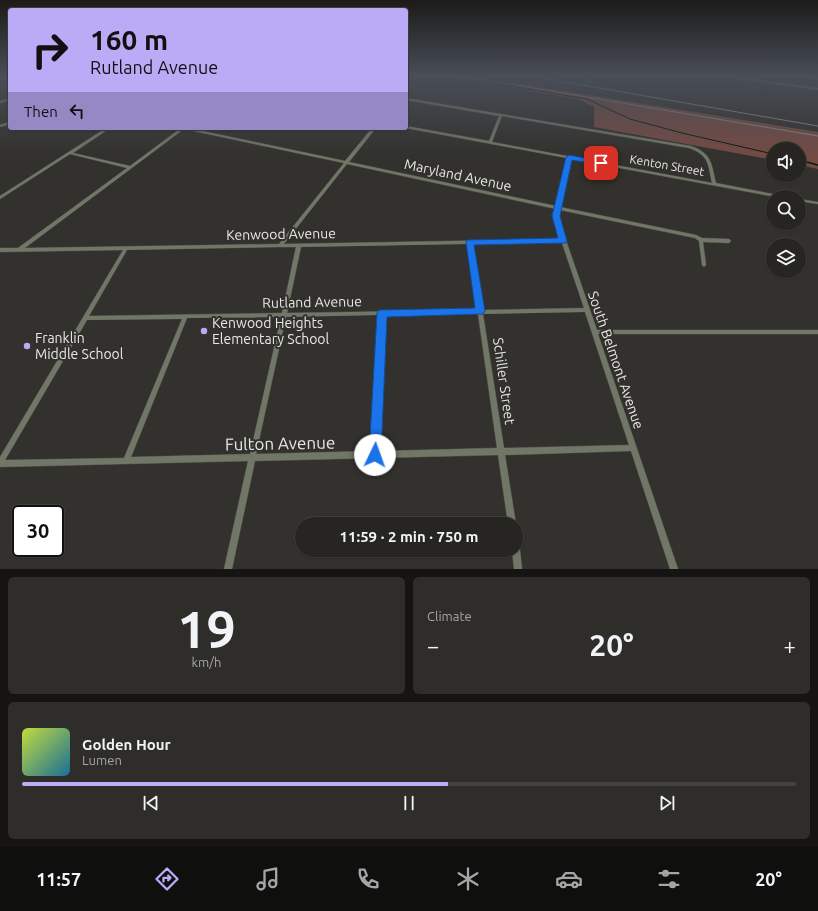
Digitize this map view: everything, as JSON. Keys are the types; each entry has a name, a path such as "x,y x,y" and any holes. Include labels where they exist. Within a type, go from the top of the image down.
{"street":[{"path":"426,103 697,148 705,154 714,184"},
{"path":"490,142 501,116"},
{"name":"Kenton Street","path":"408,127 766,194"},
{"path":"0,198 105,130"},
{"path":"19,250 180,130"},
{"name":"Maryland Avenue","path":"192,130 701,240 729,242"},
{"path":"280,246 372,130"},
{"path":"70,153 130,167"},
{"name":"South Belmont Avenue","path":"569,157 556,220 674,569"},
{"path":"806,201 818,203"},
{"path":"701,240 704,265"},
{"name":"Kenwood Avenue","path":"0,250 563,241"},
{"name":"Schiller Street","path":"470,242 511,517"},
{"path":"228,569 300,245"},
{"path":"0,464 126,248"},
{"name":"Rutland Avenue","path":"85,318 586,310"},
{"path":"375,455 382,313"},
{"path":"126,461 185,316"},
{"path":"594,332 818,332"},
{"name":"Fulton Avenue","path":"0,464 633,448"},
{"path":"517,557 518,569"}],"shaded area":[{"path":"585,103 635,103 818,132 818,169 806,166 806,142 766,142 766,159 594,127 594,107"}],"waterway":[{"path":"595,103 630,119 766,152"},
{"path":"806,162 818,165"}],"railway":[{"path":"620,103 818,136"},
{"path":"683,103 818,126"}],"place":[{"name":"Kenwood Heights Elementary School","path":"204,331"},
{"name":"Franklin Middle School","path":"27,346"}],"route":[{"path":"375,455 382,313 480,311 470,242 563,241 556,216 569,157 601,163"}]}
